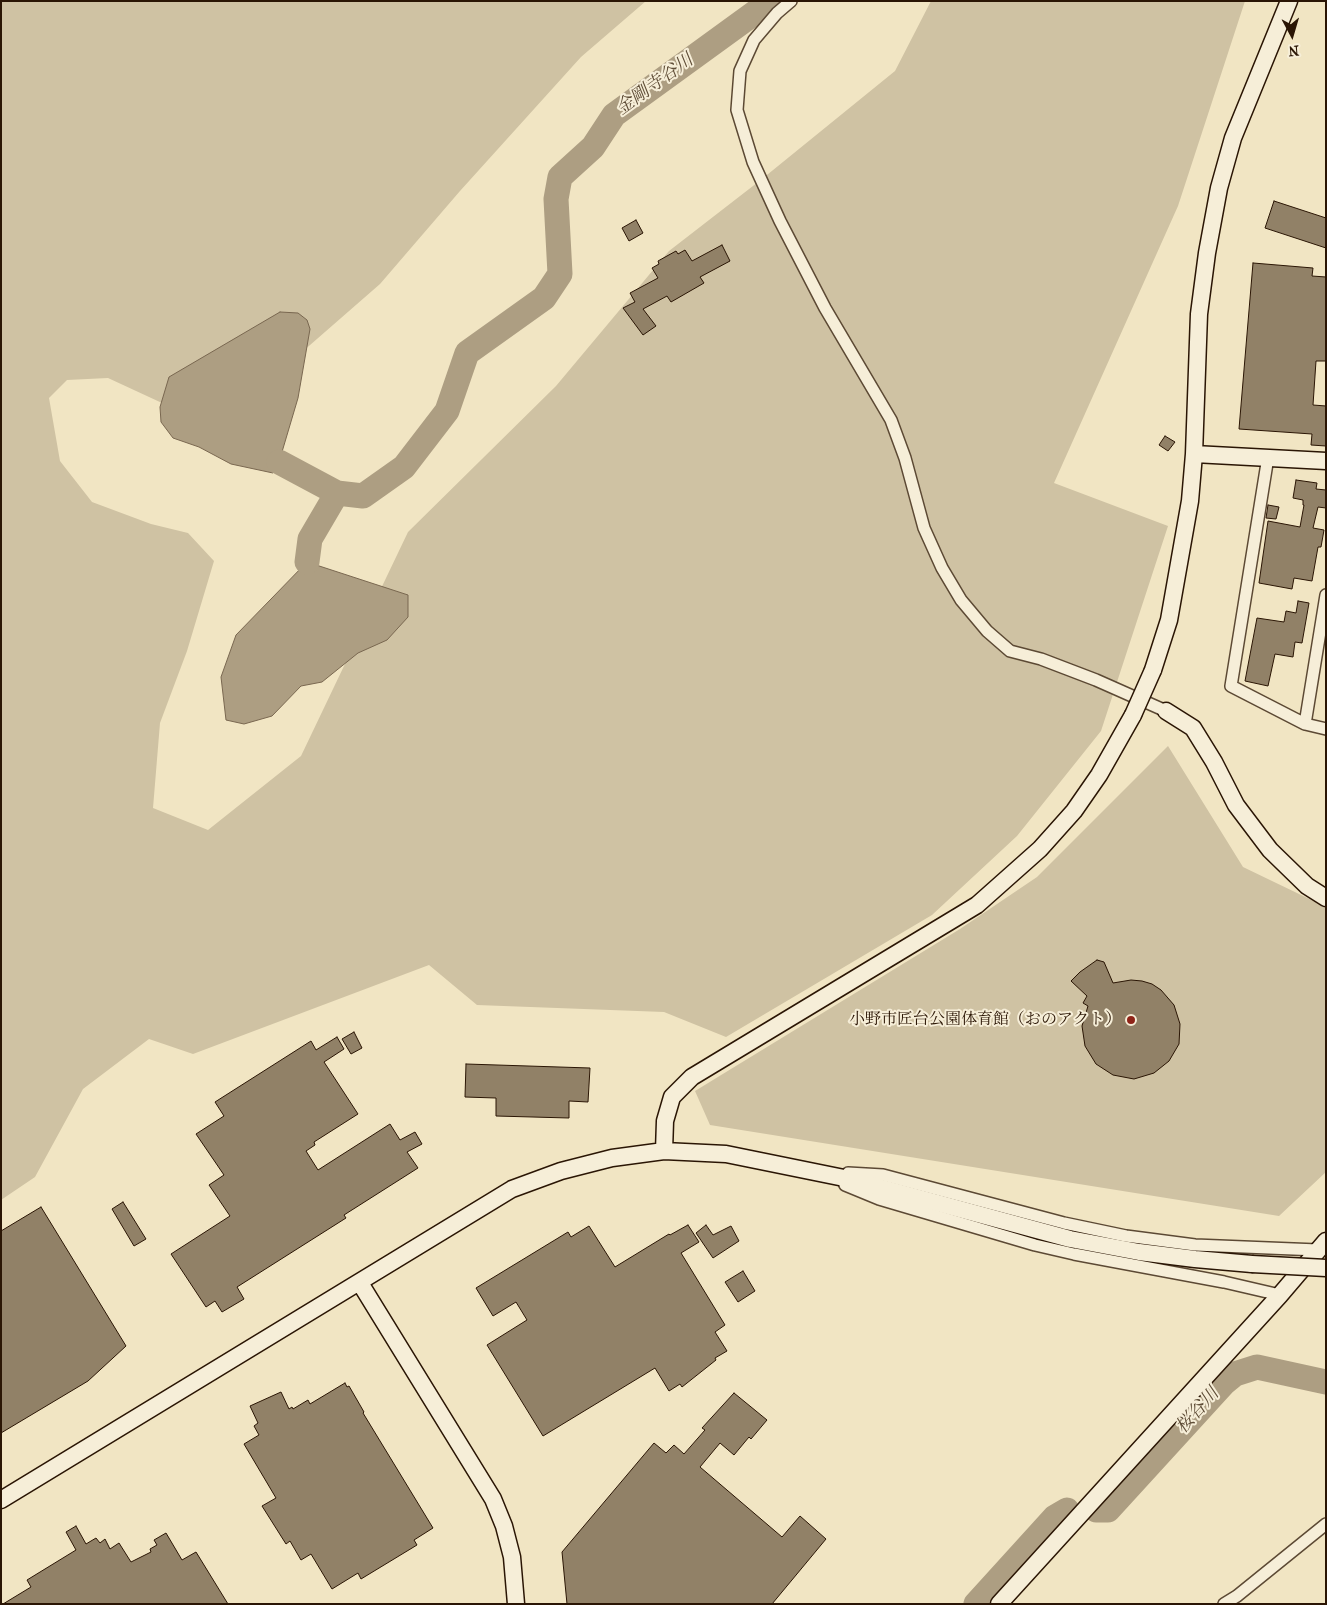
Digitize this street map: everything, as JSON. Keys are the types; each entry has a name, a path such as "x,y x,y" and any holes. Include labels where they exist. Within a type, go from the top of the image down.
{"street":[{"path":"791,1 777,13 754,40 740,71 736,110 753,162 780,221 825,308 890,420 905,458 924,528 942,568 961,600 987,631 1010,650 1041,659 1096,680 1166,711 1193,728 1214,762 1236,805 1270,850 1307,886 1326,898"},
{"path":"664,1151 664,1121 672,1098 692,1077 977,905 1040,849 1074,811 1100,775 1133,715 1153,670 1169,620 1190,502 1194,454 1199,314 1207,253 1219,188 1233,138 1288,1"},
{"path":"1194,454 1326,461"},
{"path":"1268,457 1231,686 1305,724 1326,729"},
{"path":"1305,724 1326,595"},
{"path":"1,1500 512,1190 562,1171 612,1158 664,1151 726,1154 849,1179 1070,1239 1139,1252 1195,1259 1326,1268"},
{"path":"816,1172 883,1175 1064,1223 1126,1236 1195,1245 1322,1246"},
{"path":"816,1172 879,1198 1036,1245 1280,1295"},
{"path":"999,1604 1280,1295 1322,1246"},
{"path":"360,1283 493,1499 504,1526 512,1557 516,1604"},
{"path":"1224,1604 1237,1596 1326,1524"}],"shaded area":[{"path":"1,1 646,1 581,57 460,191 380,284 247,400 175,409 108,378 67,380 49,398 60,461 92,502 151,524 188,533 214,561 187,651 160,723 153,808 208,830 301,756 408,532 556,386 669,251 762,179 895,71 931,1 1245,1 1178,206 1054,483 1168,526 1101,731 1017,836 932,915 726,1037 664,1012 477,1005 429,965 193,1054 149,1039 83,1089 35,1177 1,1200"},
{"path":"280,312 298,313 307,320 310,329 298,398 279,462 273,473 231,464 199,447 173,438 161,422 160,407 169,377"},
{"path":"307,562 408,595 408,617 387,640 358,653 322,682 301,686 272,716 244,724 226,720 221,677 236,635"},
{"path":"1168,746 1243,867 1326,907 1326,1172 1279,1216 710,1125 695,1091 960,929 1037,877"}],"building":[{"path":"1274,201 1326,218 1326,248 1265,228"},
{"path":"636,220 643,233 629,241 622,228"},
{"path":"722,245 730,261 700,277 704,283 671,302 667,296 643,309 656,326 643,335 623,308 635,302 630,293 658,278 652,268 659,264 658,261 676,251 678,254 685,250 692,261"},
{"path":"1253,263 1313,268 1312,276 1326,277 1326,361 1316,361 1313,405 1326,406 1326,446 1311,445 1312,434 1239,429"},
{"path":"1165,436 1175,442 1168,451 1159,445"},
{"path":"1296,480 1317,483 1316,489 1326,490 1326,508 1318,507 1313,528 1324,530 1321,547 1318,547 1312,581 1294,578 1292,589 1259,583 1268,521 1300,527 1304,505 1303,500 1293,498"},
{"path":"1268,505 1279,507 1276,519 1266,518"},
{"path":"1298,601 1309,603 1302,643 1295,642 1293,657 1275,654 1268,686 1245,681 1257,618 1284,622 1286,611 1296,613"},
{"name":"小野市匠台公園体育館（おのアクト）","path":"1097,960 1104,962 1113,983 1131,980 1152,984 1161,990 1174,1005 1180,1024 1179,1044 1169,1061 1154,1073 1134,1079 1113,1075 1096,1064 1085,1046 1082,1026 1088,1006 1083,1003 1087,996 1071,981"},
{"path":"354,1032 362,1048 351,1054 342,1039"},
{"path":"337,1037 344,1049 324,1062 358,1114 314,1142 315,1145 306,1151 318,1170 390,1124 400,1140 415,1132 422,1144 407,1152 418,1168 344,1215 346,1218 237,1287 244,1299 222,1312 215,1301 206,1307 171,1254 230,1216 209,1185 224,1175 196,1134 224,1116 215,1102 311,1041 316,1050"},
{"path":"466,1064 590,1068 588,1102 569,1101 569,1118 496,1116 496,1098 465,1097"},
{"path":"123,1202 146,1239 134,1246 112,1209"},
{"path":"41,1207 126,1346 88,1381 1,1433 1,1231"},
{"path":"688,1225 699,1242 681,1253 725,1325 715,1332 727,1351 715,1358 716,1360 682,1387 680,1384 669,1391 655,1368 543,1436 487,1345 527,1320 516,1302 493,1316 476,1288 568,1232 571,1237 589,1226 615,1267 669,1234"},
{"path":"706,1225 713,1235 731,1226 739,1241 713,1258 696,1233"},
{"path":"743,1271 755,1291 738,1302 725,1282"},
{"path":"345,1383 347,1387 349,1386 363,1413 433,1528 414,1540 417,1545 361,1579 358,1573 332,1589 311,1554 301,1560 290,1541 286,1544 262,1506 276,1498 244,1444 259,1435 254,1426 258,1423 250,1406 281,1392 289,1409 292,1407 293,1409 308,1400 310,1404"},
{"path":"734,1393 767,1420 734,1455 720,1443 700,1467 782,1537 800,1516 826,1539 772,1604 567,1604 562,1552 654,1443 666,1453 674,1445 684,1454 705,1430 702,1428"},
{"path":"76,1526 86,1544 96,1538 100,1543 105,1539 110,1549 119,1543 131,1562 151,1552 150,1549 157,1545 154,1540 166,1533 182,1560 196,1552 228,1604 3,1604 31,1587 27,1580 76,1550 66,1532"}],"waterway":[{"name":"金剛寺谷川","path":"307,562 310,539 337,493 363,496 404,467 447,411 467,353 544,298 560,274 556,199 560,177 593,147 614,115 771,1"},
{"name":"金剛寺谷川","path":"279,462 337,493"},
{"name":"桜谷川","path":"1096,1510 1108,1510 1224,1383 1235,1374 1257,1367 1326,1382"},
{"name":"桜谷川","path":"976,1604 1055,1517 1067,1510"}],"place":[{"name":"小野市匠台公園体育館（おのアクト）","path":"1131,1020"}]}
